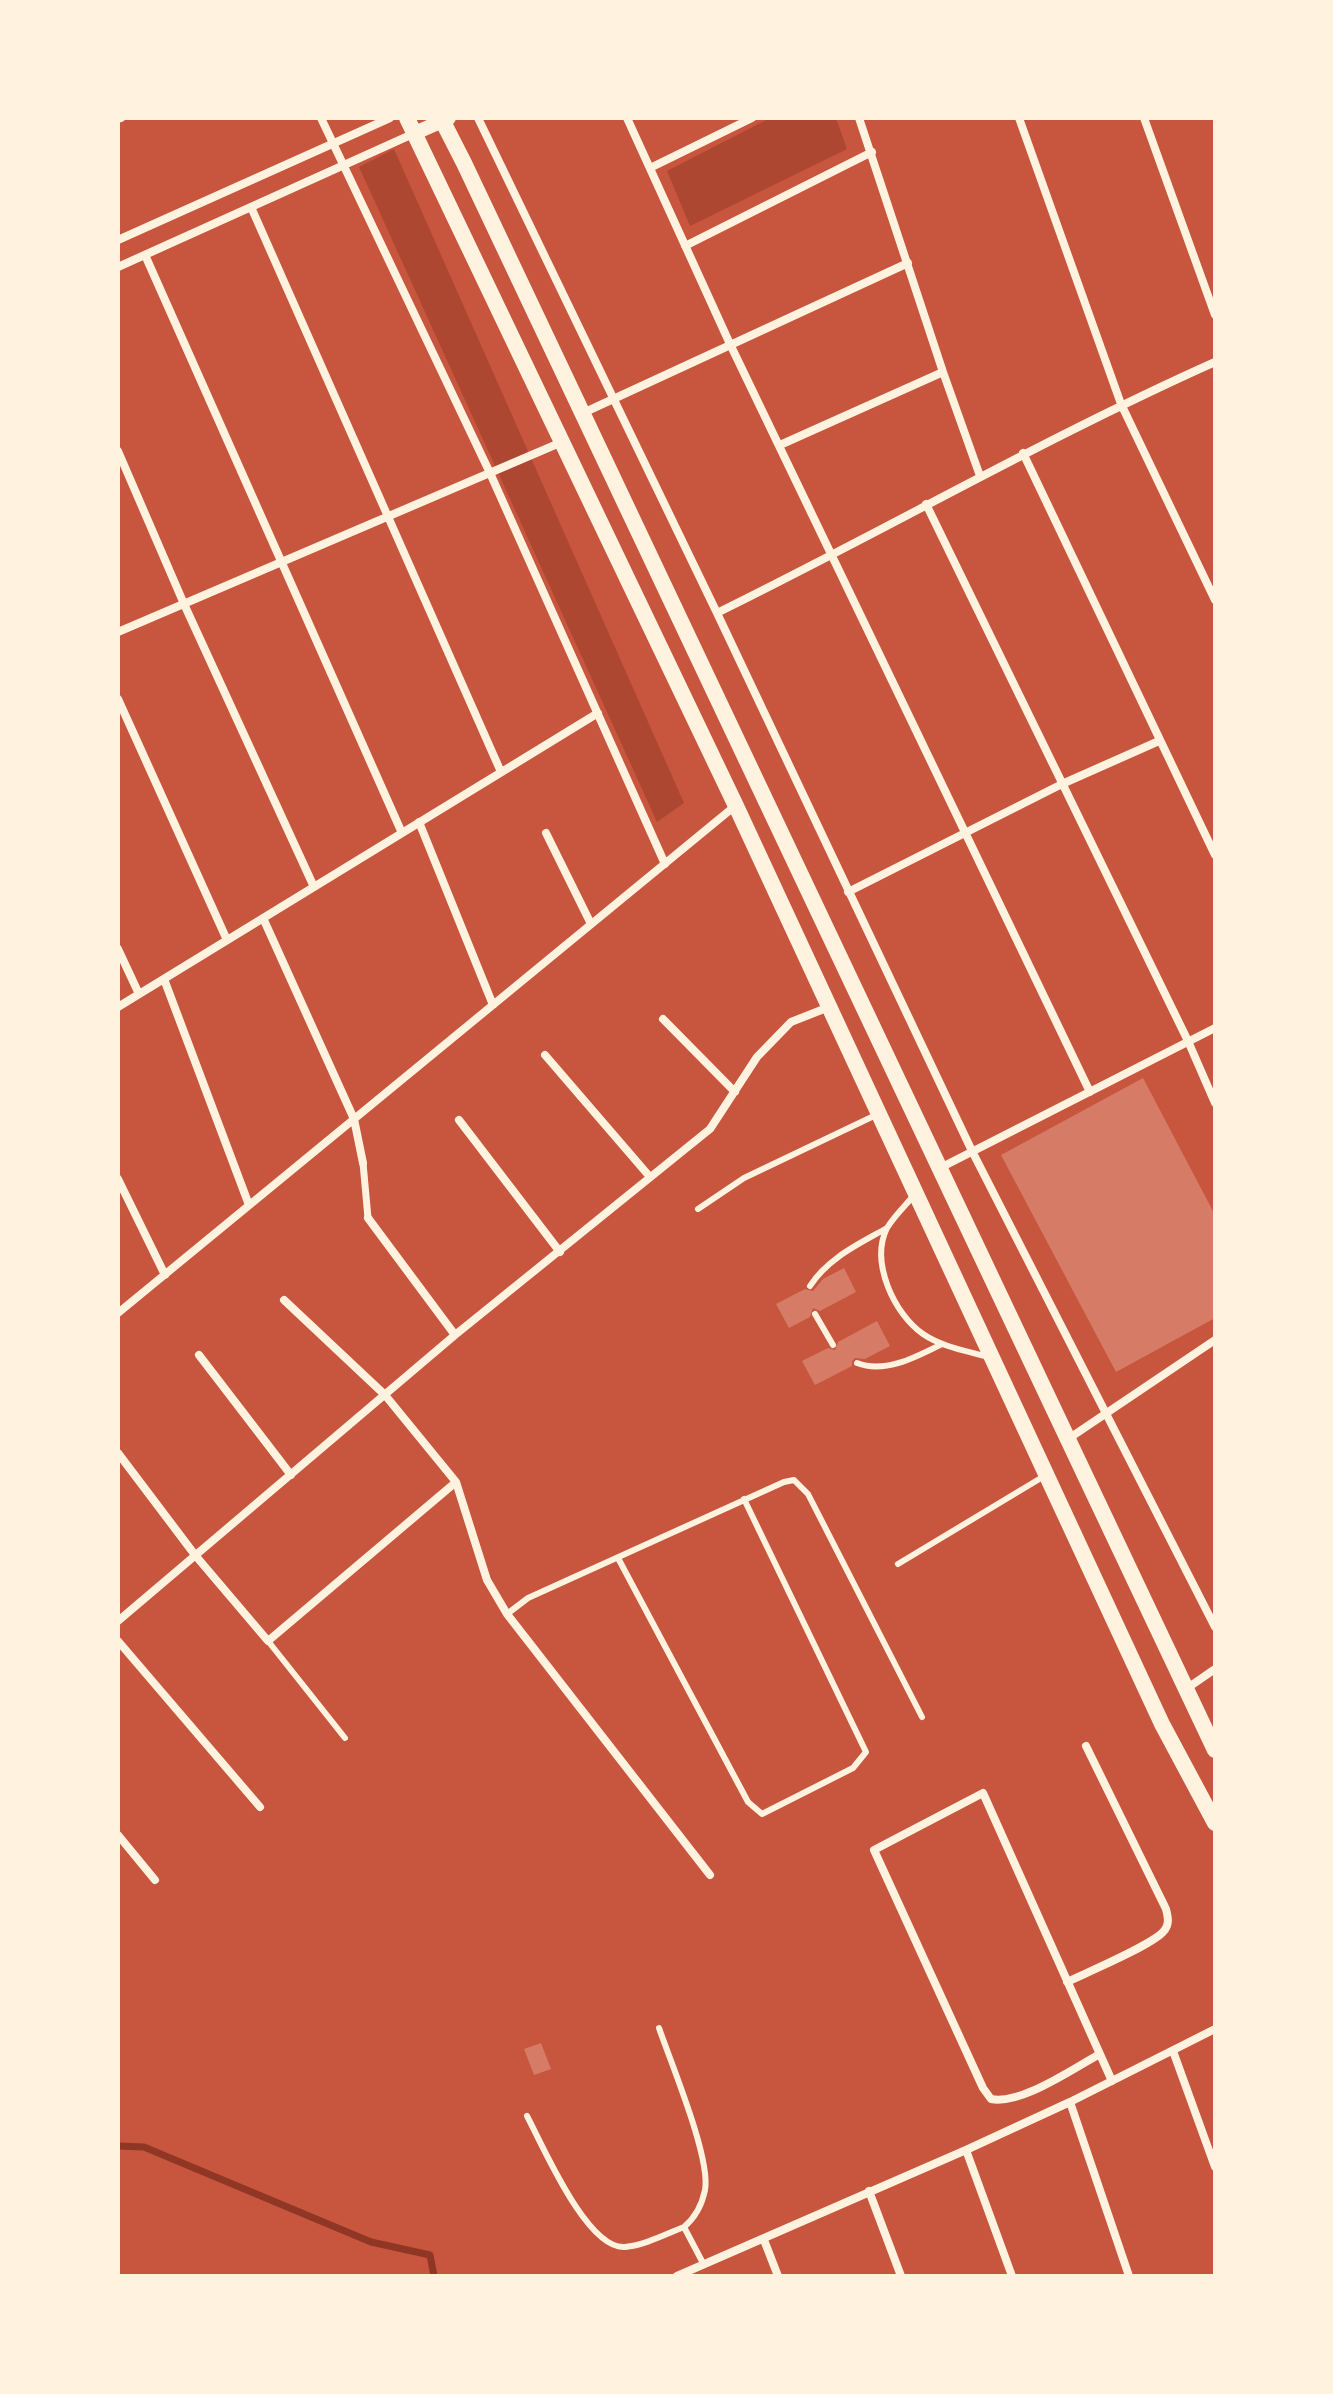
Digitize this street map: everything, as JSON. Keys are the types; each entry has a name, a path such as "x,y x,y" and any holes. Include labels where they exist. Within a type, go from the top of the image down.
{"main road":[{"path":"444,119 1215,1750"},
{"path":"411,126 736,806 1179,1761 1215,1823"}],"street":[{"path":"321,118 490,473 665,864"},
{"path":"119,236 390,118"},
{"path":"478,118 972,1151 1215,1627"},
{"path":"627,118 730,344 1090,1092"},
{"path":"650,168 752,118"},
{"path":"859,118 980,476"},
{"path":"1019,118 1121,404 1215,600"},
{"path":"1144,118 1215,315"},
{"path":"118,267 343,165 411,126 444,119"},
{"path":"685,246 872,152"},
{"path":"251,207 501,772"},
{"path":"145,255 402,833"},
{"path":"583,413 908,263"},
{"path":"717,613 833,556 1023,453 1215,362"},
{"path":"780,445 943,372"},
{"path":"118,632 563,442"},
{"path":"118,451 184,604 314,887"},
{"path":"1023,453 1215,855"},
{"path":"926,504 1188,1041 1215,1103"},
{"path":"118,699 227,940"},
{"path":"118,1007 598,713"},
{"path":"848,892 963,832 1159,741"},
{"path":"118,1313 736,806"},
{"path":"419,822 493,1005"},
{"path":"546,833 591,924"},
{"path":"263,918 354,1119 363,1163 368,1218 455,1335"},
{"path":"118,949 139,994"},
{"path":"164,979 249,1205"},
{"path":"118,1621 455,1335 710,1129 757,1057 791,1022 829,1007"},
{"path":"663,1019 735,1092"},
{"path":"940,1168 1215,1028"},
{"path":"545,1055 650,1177"},
{"path":"459,1120 560,1252"},
{"path":"118,1179 165,1275"},
{"path":"284,1300 385,1395 456,1482 487,1580 507,1614 710,1875"},
{"path":"1068,1439 1215,1340"},
{"path":"199,1355 291,1475"},
{"path":"118,1453 195,1555 268,1641 456,1482"},
{"path":"118,1641 260,1807"},
{"path":"1185,1690 1215,1669"},
{"path":"1067,1982 1150,1941 1164,1932 1169,1921 1166,1909 1086,1746"},
{"path":"1100,2054 1025,2094 1003,2101 991,2099 983,2088 874,1850 983,1793 1067,1982 1100,2054 1112,2081"},
{"path":"118,1835 155,1880"},
{"path":"677,2276 966,2150 1215,2029"},
{"path":"1173,2051 1215,2167"},
{"path":"1070,2102 1129,2276"},
{"path":"966,2150 1012,2276"},
{"path":"869,2191 901,2276"},
{"path":"764,2240 778,2276"}],"lane":[{"path":"698,1209 744,1178 879,1114"},
{"path":"810,1286 820,1271 835,1259 887,1228 915,1194"},
{"path":"887,1228 881,1249 883,1269 891,1292 905,1316 922,1333 942,1344 993,1358"},
{"path":"815,1314 833,1345"},
{"path":"857,1363 869,1367 884,1366 942,1344"},
{"path":"898,1564 1046,1475"},
{"path":"507,1614 528,1598 744,1499 794,1480 802,1485 922,1717"},
{"path":"618,1558 748,1802 762,1814 853,1768 866,1752 744,1499"},
{"path":"268,1641 345,1738"},
{"path":"527,2116 585,2223 605,2240 622,2247 684,2227 696,2217 706,2188 703,2154 659,2028"},
{"path":"684,2227 705,2266"}],"shaded area":[{"path":"770,118 836,118 847,149 690,226 667,171"},
{"path":"394,149 684,803 657,822 359,167"}],"building":[{"path":"1143,1078 1215,1215 1215,1318 1116,1372 1001,1155"},
{"path":"844,1268 856,1292 820,1311 813,1308 810,1317 789,1328 776,1304 805,1289 813,1291 823,1279"},
{"path":"877,1321 890,1346 865,1359 855,1358 852,1366 815,1385 802,1361 828,1348 835,1350 838,1342"},
{"path":"541,2043 551,2069 534,2075 524,2049"}],"waterway":[{"path":"118,2146 144,2147 371,2242 430,2255 434,2276"}]}
